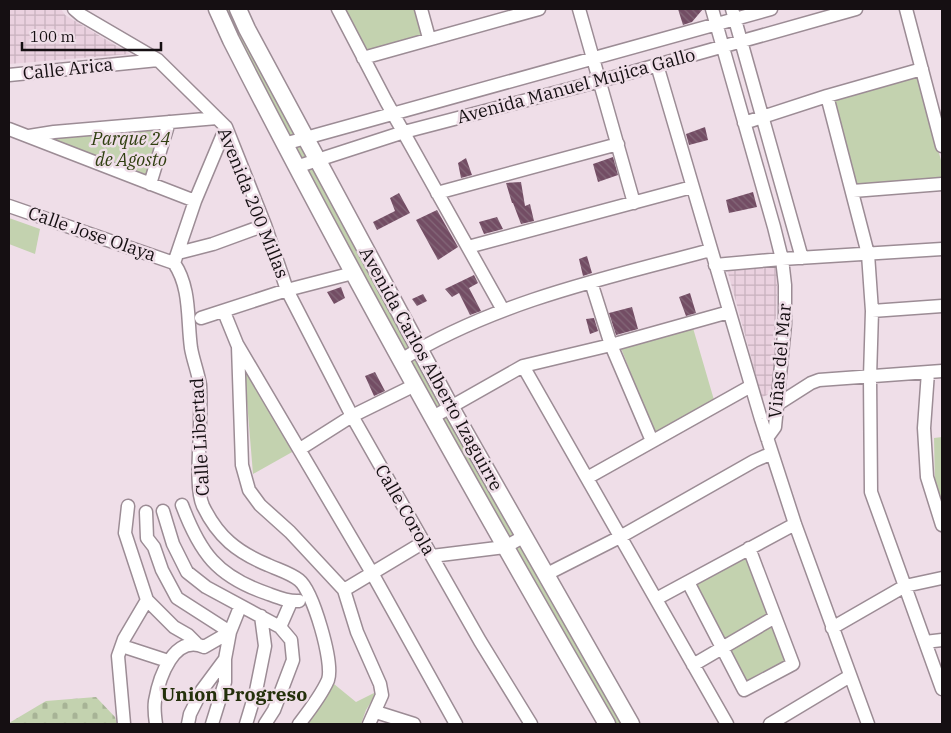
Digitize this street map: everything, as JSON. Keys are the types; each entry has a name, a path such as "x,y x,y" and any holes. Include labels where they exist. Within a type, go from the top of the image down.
{"main road":[{"name":"Avenida Carlos Alberto Izaguirre","path":"217,9 230,40 352,273 606,724"},
{"name":"Avenida Carlos Alberto Izaguirre","path":"238,9 246,29 450,406 545,576 631,724"}],"street":[{"name":"Avenida 200 Millas","path":"74,9 158,60 222,122 264,225 287,290"},
{"path":"338,9 393,114 503,310"},
{"path":"421,9 429,38"},
{"path":"363,58 520,11 539,9"},
{"path":"579,9 634,203"},
{"name":"Viñas del Mar","path":"712,9 782,259 786,324 775,427 767,438 795,524 868,724"},
{"name":"Avenida Manuel Mujica Gallo","path":"284,144 716,24 734,14 771,9"},
{"name":"Avenida Manuel Mujica Gallo","path":"296,167 404,132 600,81 856,9"},
{"path":"906,9 942,146"},
{"path":"734,14 802,258"},
{"name":"Calle Arica","path":"9,75 158,60"},
{"path":"657,65 767,438"},
{"path":"744,123 827,96 922,69"},
{"path":"827,96 868,254 872,311 870,377 871,492 942,688"},
{"path":"150,184 169,122"},
{"path":"29,136 169,122 222,122 176,258"},
{"path":"9,129 195,202"},
{"path":"437,193 618,144"},
{"path":"852,191 942,184"},
{"path":"468,247 692,187"},
{"name":"Calle Jose Olaya","path":"9,206 176,258"},
{"path":"176,258 264,225"},
{"path":"715,265 942,249"},
{"path":"401,360 419,349 503,310 591,282 711,250"},
{"name":"Calle Libertad","path":"176,258 187,294 192,350 200,383 199,488 203,505 216,529 231,545 248,557 287,572 301,581 321,627 330,664 328,678 299,724"},
{"path":"201,318 287,290 352,273"},
{"path":"591,282 611,345 652,441"},
{"name":"Calle Corola","path":"287,290 352,416 480,641 531,724"},
{"path":"872,311 942,306"},
{"path":"224,312 238,344 372,573 456,724"},
{"path":"433,417 523,366 611,345 729,312"},
{"path":"238,344 242,465 249,490 260,505 290,532 344,590 357,632 380,684 382,695 369,724"},
{"path":"523,366 727,724"},
{"path":"778,404 819,380 942,371"},
{"path":"928,372 924,428 927,477 942,521"},
{"path":"300,449 352,416 415,386"},
{"path":"587,478 751,386"},
{"path":"545,576 772,453"},
{"path":"182,505 188,522 204,552 228,576 254,589 291,602 304,601 305,588"},
{"path":"128,506 125,533 146,600 174,627 204,647 230,632"},
{"path":"163,510 173,544 187,572 206,587 280,627 291,640 294,660 274,710 265,724"},
{"path":"146,512 146,538 154,547 162,570 177,598 230,632"},
{"path":"656,599 795,524"},
{"path":"432,556 505,547 523,537"},
{"path":"344,590 424,542"},
{"path":"688,582 744,690 793,664 749,548"},
{"path":"832,628 904,586 942,578"},
{"path":"124,724 118,656 124,639 146,600"},
{"path":"280,627 291,602"},
{"path":"212,724 226,682 225,659 230,632 240,607"},
{"path":"246,724 256,691 265,646 261,616"},
{"path":"693,665 775,617"},
{"path":"925,642 942,640"},
{"path":"156,724 154,702 168,662 185,645 196,643"},
{"path":"122,646 168,662"},
{"path":"188,724 190,714 202,690 225,659"},
{"path":"770,724 850,676"},
{"path":"376,712 414,724"}],"shaded area":[{"path":"9,9 61,9 65,15 130,54 9,64"},
{"path":"778,265 773,393 762,397 727,269"}],"green space":[{"path":"223,9 232,9 624,724 610,724 350,255"},
{"path":"340,9 415,9 424,38 365,53"},
{"path":"918,77 942,164 942,179 857,185 833,100"},
{"name":"Parque 24 de Agosto","path":"163,126 149,174 146,176 56,141 54,138 55,136"},
{"path":"9,218 40,229 35,254 9,244"},
{"path":"693,328 714,400 654,433 621,348"},
{"path":"248,371 294,451 253,474 245,377"},
{"path":"942,437 942,508 935,486 934,438"},
{"path":"749,554 773,615 724,645 692,585"},
{"path":"773,621 792,664 746,689 724,650"},
{"path":"334,684 356,702 378,691 366,710 361,724 306,724"},
{"path":"96,697 115,717 117,724 9,724 46,701"}],"building":[{"path":"678,9 703,9 692,22 683,25"},
{"path":"705,127 708,140 689,145 686,134"},
{"path":"613,157 618,175 598,182 593,164"},
{"path":"466,158 472,175 461,178 458,163"},
{"path":"521,182 525,206 530,204 534,221 521,224 506,183"},
{"path":"753,192 757,207 729,213 726,200"},
{"path":"399,193 410,213 377,230 373,222 395,211 390,198"},
{"path":"437,210 458,247 438,260 416,220"},
{"path":"497,217 503,229 484,234 479,222"},
{"path":"587,256 592,273 583,276 579,259"},
{"path":"474,275 478,283 469,288 481,311 470,315 459,293 452,297 445,289"},
{"path":"341,287 345,298 334,304 327,292"},
{"path":"690,293 696,313 686,316 679,297"},
{"path":"423,294 427,301 417,306 412,299"},
{"path":"632,307 638,329 616,335 609,313"},
{"path":"594,318 598,331 590,334 586,319"},
{"path":"375,372 385,391 374,396 365,376"}],"district":[{"name":"Union Progreso","path":"234,694"}]}
